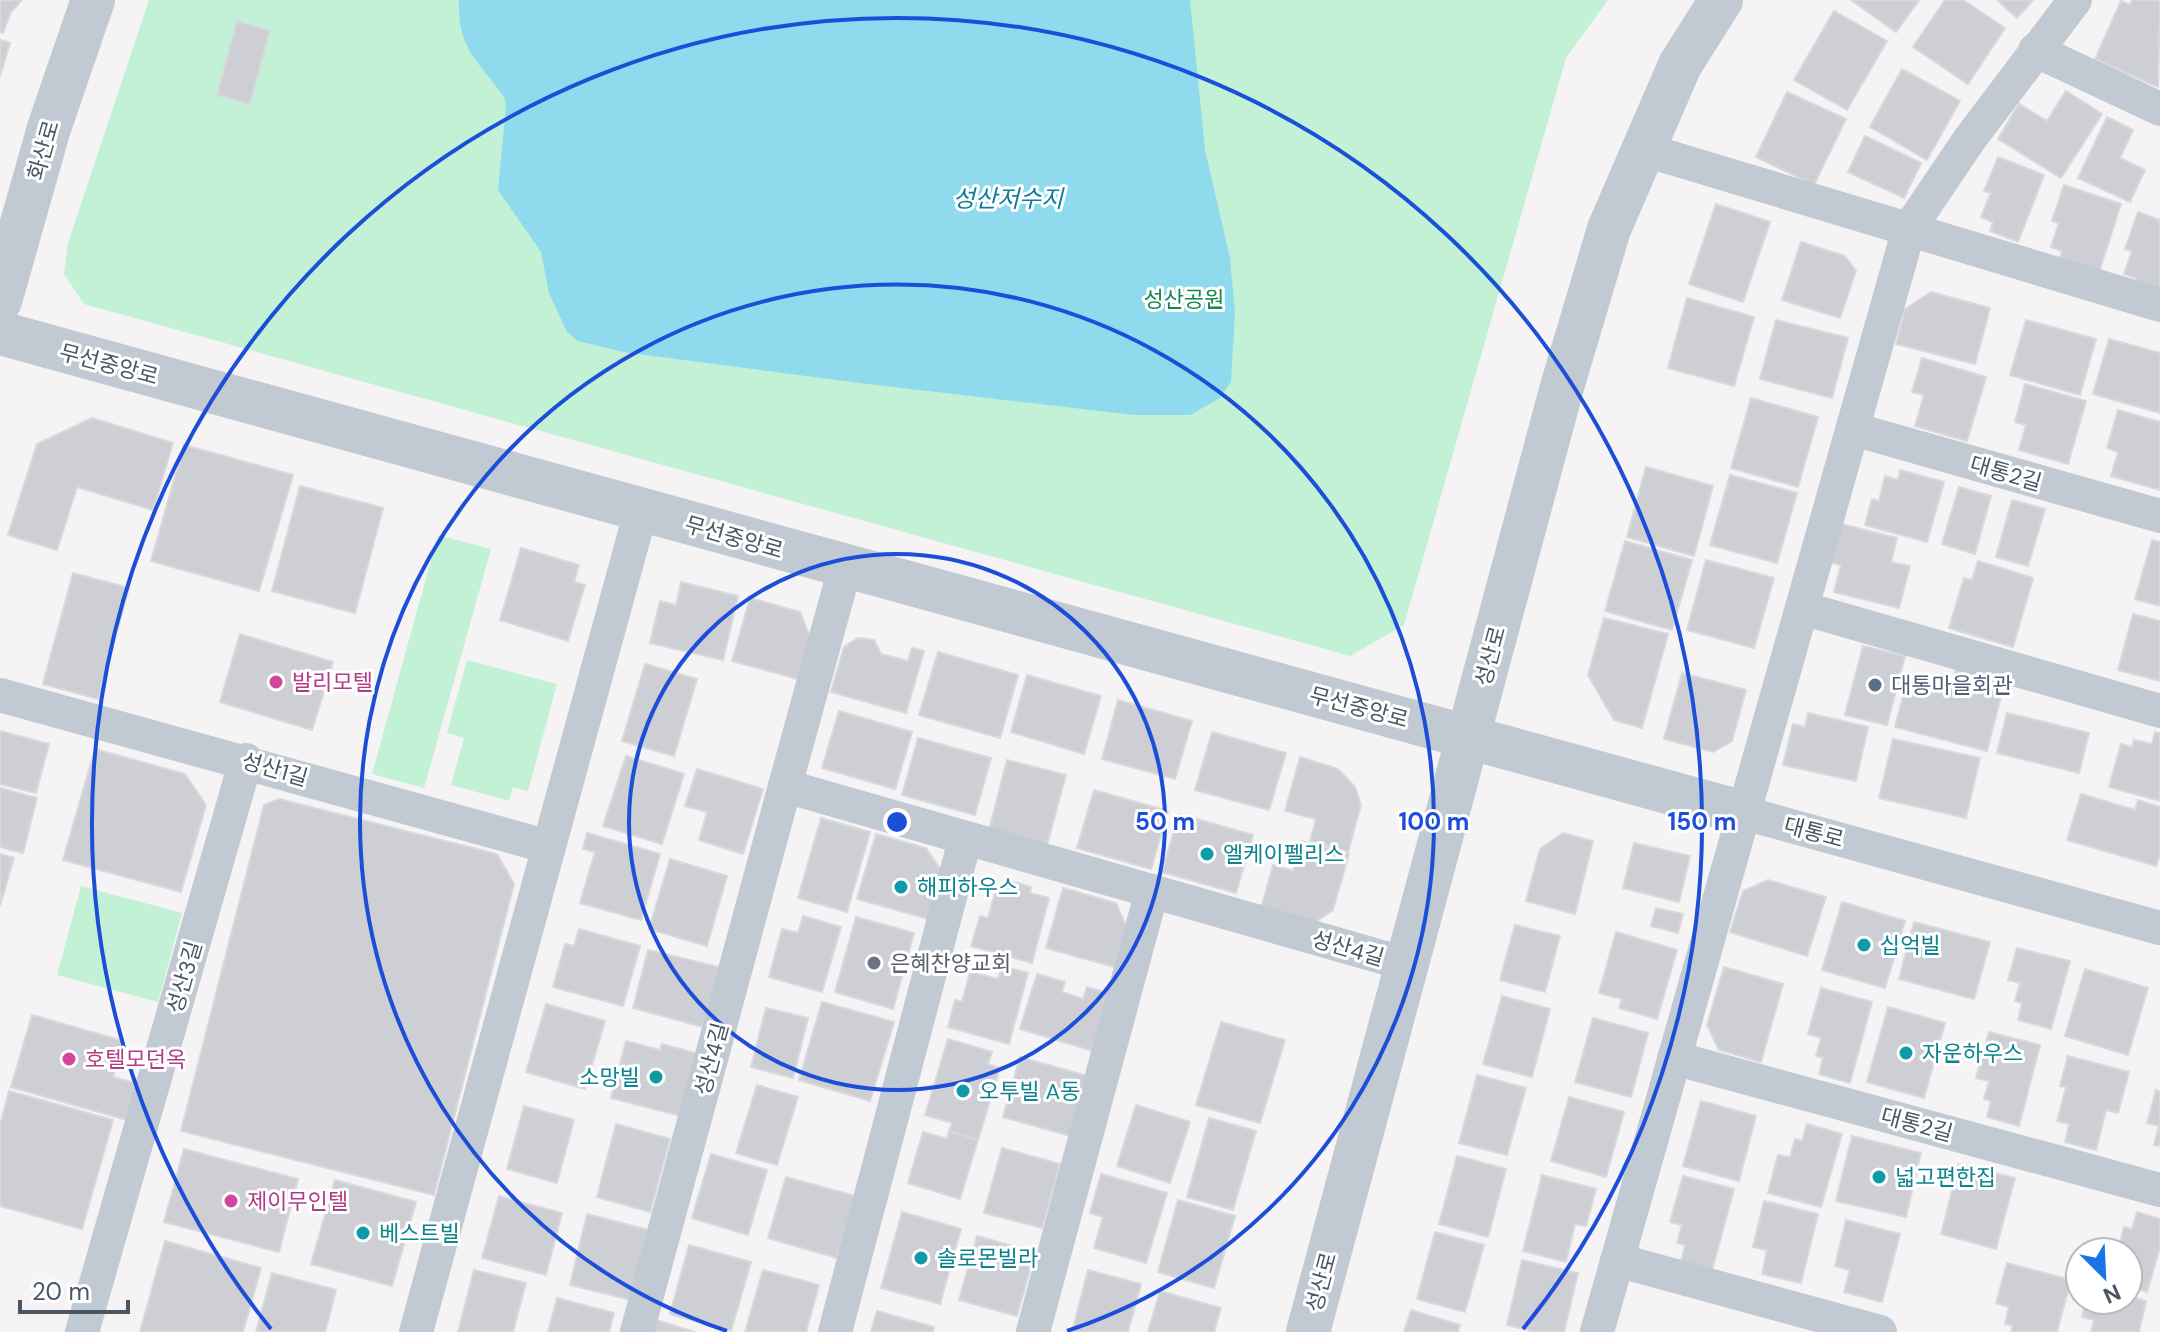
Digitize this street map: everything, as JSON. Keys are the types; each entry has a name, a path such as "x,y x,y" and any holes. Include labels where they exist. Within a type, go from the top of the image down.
{"street":[{"name":"화산로","path":"0,301 49,128 93,0"},
{"name":"성산로","path":"1308,1332 1562,387 1609,229 1680,65 1721,0"},
{"path":"1597,1332 1909,229 2035,50 2075,0"},
{"path":"2035,50 2160,109"},
{"path":"1642,149 2160,305"},
{"name":"무선중앙로","path":"0,333 1468,737"},
{"name":"대통2길","path":"1853,429 2160,516"},
{"path":"416,1332 641,511"},
{"name":"성산4길","path":"637,1332 845,568"},
{"path":"1802,608 2160,711"},
{"name":"성산1길","path":"0,695 246,760 549,847"},
{"name":"대통로","path":"1468,737 2160,928"},
{"name":"성산3길","path":"82,1332 246,760"},
{"name":"성산4길","path":"785,786 1406,964"},
{"path":"835,1332 965,840"},
{"path":"1033,1332 1152,891"},
{"name":"대통2길","path":"1674,1058 2160,1190"},
{"path":"1617,1260 1880,1332"}],"green space":[{"name":"성산공원","path":"149,0 1608,0 1566,58 1404,625 1350,656 84,304 64,274 68,243"},
{"path":"438,535 491,549 424,788 372,774"},
{"path":"467,660 557,684 528,791 513,787 509,801 451,785 464,738 447,733"},
{"path":"81,886 182,913 158,1002 57,975"}],"water":[{"name":"성산저수지","path":"459,0 1190,0 1205,150 1230,258 1235,313 1231,382 1220,398 1190,415 1134,415 623,352 578,341 567,332 549,293 541,252 498,190 506,107 504,97 471,53 462,31"}],"building":[{"path":"0,0 22,0 11,12 3,33 0,32"},
{"path":"1851,0 1919,0 1896,32"},
{"path":"1945,0 1963,0 2005,28 1968,84 1913,47"},
{"path":"1997,0 2033,0 2017,18"},
{"path":"2132,0 2160,0 2158,87 2095,59 2121,1 2130,5"},
{"path":"1834,11 1887,41 1847,110 1794,80"},
{"path":"237,21 270,30 250,104 217,95"},
{"path":"0,40 10,43 0,76"},
{"path":"1902,69 1960,101 1927,160 1870,127"},
{"path":"2066,91 2102,114 2061,178 1998,139 2019,104 2047,121"},
{"path":"1787,92 1846,119 1814,185 1756,157"},
{"path":"2107,117 2133,130 2120,158 2145,170 2130,202 2078,178"},
{"path":"1865,136 1921,163 1904,198 1848,172"},
{"path":"1998,157 2044,175 2018,242 1990,231 1993,222 1981,217 1991,193 1984,191"},
{"path":"2064,185 2121,204 2099,272 2060,258 2062,251 2051,247 2059,223 2052,221"},
{"path":"1716,204 1770,222 1743,302 1689,284"},
{"path":"2138,212 2160,220 2160,295 2133,286 2136,278 2124,274 2132,251 2125,249"},
{"path":"1801,242 1845,256 1856,271 1840,318 1782,300"},
{"path":"1931,292 1990,308 1975,364 1896,344 1905,309"},
{"path":"1687,298 1754,317 1734,386 1668,368"},
{"path":"1776,320 1848,338 1832,398 1760,379"},
{"path":"2026,320 2096,339 2080,395 2010,375"},
{"path":"2109,339 2160,353 2160,413 2093,394"},
{"path":"1922,358 1986,377 1967,441 1915,426 1924,395 1912,392"},
{"path":"2025,384 2086,401 2068,464 2019,450 2026,425 2015,422"},
{"path":"1751,398 1818,417 1798,487 1731,468"},
{"path":"2118,410 2160,422 2160,490 2111,476 2118,452 2107,448"},
{"path":"92,418 173,443 153,510 77,487 57,550 8,535 37,444"},
{"path":"184,445 293,475 259,591 151,561"},
{"path":"1646,467 1713,486 1694,556 1627,537"},
{"path":"1900,470 1944,482 1927,542 1865,525 1872,499 1879,501 1885,476 1898,480"},
{"path":"1730,475 1797,493 1777,563 1710,545"},
{"path":"300,486 383,508 355,613 272,591"},
{"path":"1959,487 1991,496 1975,554 1942,544"},
{"path":"2012,500 2045,509 2028,566 1996,557"},
{"path":"1838,523 1897,538 1891,562 1910,566 1899,608 1834,592 1841,565 1828,562"},
{"path":"2152,540 2160,542 2160,606 2135,599"},
{"path":"1625,541 1692,560 1672,630 1605,611"},
{"path":"521,548 579,565 574,582 585,585 568,641 500,620"},
{"path":"1706,560 1774,578 1754,648 1687,630"},
{"path":"1978,561 2033,578 2013,647 1949,628 1964,578 1972,580"},
{"path":"73,573 129,588 98,699 43,684"},
{"path":"681,582 738,596 723,660 650,643 660,601 676,605"},
{"path":"750,598 800,612 810,637 798,679 732,661"},
{"path":"2133,614 2160,621 2160,681 2118,670"},
{"path":"1604,618 1668,634 1642,728 1614,720 1588,675"},
{"name":"발리모텔","path":"240,634 333,662 312,730 220,702"},
{"path":"858,638 874,640 881,654 908,661 912,648 924,651 906,713 831,692 844,647"},
{"name":"대통마을회관","path":"1863,646 1905,656 1887,725 1845,715"},
{"path":"938,652 1018,675 1000,738 919,715"},
{"path":"645,664 697,679 674,756 622,741"},
{"path":"1956,669 2005,681 1987,751 1895,727 1906,685 1949,695"},
{"path":"1682,673 1746,690 1732,741 1713,752 1664,739"},
{"path":"1027,675 1101,696 1084,754 1011,732"},
{"path":"1118,700 1192,721 1175,779 1102,759"},
{"path":"839,711 912,732 895,789 822,768"},
{"path":"1808,713 1868,727 1856,781 1783,765 1793,724 1805,727"},
{"path":"2007,713 2089,733 2079,773 1997,753"},
{"path":"0,731 49,744 36,793 0,784"},
{"path":"1212,732 1286,753 1269,810 1195,790"},
{"path":"2155,732 2160,733 2160,801 2109,787 2121,744 2132,747 2134,740 2152,744"},
{"path":"918,738 991,758 975,815 902,795"},
{"path":"1893,739 1980,758 1966,818 1879,798"},
{"path":"95,749 185,774 206,805 181,892 63,860"},
{"path":"626,756 684,774 662,844 603,826"},
{"path":"1300,757 1338,769 1355,787 1361,805 1348,852 1310,841 1316,819 1285,811"},
{"path":"1007,760 1066,775 1046,849 988,834"},
{"path":"697,769 763,789 743,854 699,840 707,812 685,806"},
{"path":"0,788 37,798 23,853 0,847"},
{"path":"1094,790 1168,811 1151,869 1077,848"},
{"path":"2081,794 2135,810 2138,800 2160,807 2160,854 2156,866 2067,840"},
{"path":"279,799 497,854 514,884 434,1195 181,1131 264,805"},
{"name":"엘케이펠리스","path":"1179,814 1253,835 1236,893 1162,872"},
{"path":"821,818 870,832 847,912 798,898"},
{"path":"587,833 660,854 641,920 580,903 595,852 583,849"},
{"path":"1563,833 1593,841 1575,914 1526,901 1540,849"},
{"name":"해피하우스","path":"876,834 926,848 945,876 932,920 857,899"},
{"path":"1301,841 1349,854 1333,910 1309,926 1260,912 1273,865 1293,871"},
{"path":"1634,843 1690,856 1679,902 1623,888"},
{"path":"0,854 14,858 0,906"},
{"path":"670,859 727,876 707,946 649,929"},
{"path":"1006,880 1031,887 1030,893 1049,898 1032,963 971,946 980,916 988,918 996,890 1002,892"},
{"path":"1768,880 1826,897 1807,956 1730,932 1743,891"},
{"path":"1063,888 1116,903 1126,926 1114,967 1046,948"},
{"name":"십억빌","path":"1842,902 1905,921 1885,988 1822,970"},
{"path":"1656,908 1683,914 1678,933 1651,926"},
{"path":"803,916 841,927 822,992 769,977 782,929 798,933"},
{"name":"은혜찬양교회","path":"856,917 914,933 893,1009 835,992"},
{"path":"1914,922 1990,942 1974,999 1899,979"},
{"path":"1515,925 1560,936 1545,992 1500,980"},
{"path":"579,929 640,946 623,1006 553,987 565,944 574,946"},
{"path":"1616,932 1677,950 1657,1019 1619,1008 1622,999 1599,993"},
{"path":"2017,948 2070,961 2051,1029 2018,1020 2022,1003 2015,1001 2020,983 2008,980"},
{"path":"648,950 719,967 703,1027 633,1008"},
{"path":"1002,966 1028,973 1009,1044 948,1027 955,1000 962,1002 970,972 998,979"},
{"path":"1724,967 1783,984 1761,1062 1719,1050 1707,1025"},
{"path":"2085,969 2148,988 2128,1055 2065,1036"},
{"path":"1037,974 1065,982 1062,992 1083,999 1087,987 1113,995 1096,1052 1020,1029"},
{"path":"1821,988 1872,1002 1850,1083 1819,1074 1823,1058 1816,1056 1821,1038 1808,1034"},
{"path":"1502,996 1550,1009 1532,1077 1483,1064"},
{"path":"822,1002 894,1022 870,1101 799,1080"},
{"path":"546,1004 605,1021 585,1089 526,1072"},
{"name":"자운하우스","path":"1888,1007 1945,1023 1924,1098 1867,1082"},
{"path":"766,1008 808,1018 793,1078 751,1067"},
{"name":"호텔모던옥","path":"32,1015 123,1041 113,1077 138,1084 127,1120 11,1087"},
{"path":"1593,1018 1648,1033 1631,1097 1575,1082"},
{"path":"1221,1022 1285,1040 1260,1123 1196,1105"},
{"path":"1989,1032 2040,1045 2019,1126 1987,1117 1991,1101 1984,1099 1989,1081 1976,1078"},
{"name":"오투빌 A동","path":"948,1039 992,1052 988,1064 1000,1068 978,1140 949,1131 952,1123 925,1115"},
{"name":"소망빌","path":"626,1041 660,1050 662,1044 702,1055 685,1117 611,1098"},
{"path":"2068,1056 2129,1072 2118,1113 2106,1110 2096,1150 2065,1142 2069,1124 2057,1121 2066,1087 2060,1086"},
{"path":"1020,1057 1091,1077 1074,1137 1003,1117"},
{"path":"1477,1075 1526,1088 1507,1155 1459,1143"},
{"path":"757,1085 798,1097 777,1165 736,1153"},
{"path":"2156,1090 2160,1092 2160,1146 2154,1145 2159,1126 2147,1123"},
{"path":"9,1091 113,1120 82,1229 0,1206 0,1125"},
{"path":"1569,1097 1624,1112 1606,1177 1551,1161"},
{"path":"1701,1101 1756,1116 1739,1181 1683,1166"},
{"path":"1136,1105 1190,1122 1170,1183 1117,1166"},
{"path":"524,1106 574,1120 557,1183 507,1169"},
{"path":"1209,1118 1256,1131 1233,1210 1187,1197"},
{"path":"616,1124 670,1139 650,1212 597,1197"},
{"path":"1807,1124 1842,1134 1821,1207 1768,1193 1778,1155 1790,1157 1795,1139 1802,1141"},
{"path":"949,1131 978,1140 960,1199 908,1183 923,1132 947,1139"},
{"name":"넓고편한집","path":"1852,1136 1921,1153 1906,1217 1836,1201"},
{"path":"1002,1148 1060,1164 1042,1228 984,1213"},
{"name":"제이무인텔","path":"184,1149 298,1179 279,1252 164,1222"},
{"path":"711,1154 767,1170 748,1235 692,1218"},
{"path":"1457,1156 1506,1169 1488,1237 1439,1224"},
{"path":"1959,1164 2015,1178 1996,1249 1941,1234"},
{"path":"1101,1174 1167,1193 1146,1263 1094,1248 1103,1217 1090,1213"},
{"path":"1542,1175 1596,1189 1586,1226 1575,1224 1566,1262 1523,1251"},
{"path":"1683,1176 1734,1189 1712,1270 1681,1262 1685,1245 1677,1243 1682,1225 1670,1222"},
{"path":"786,1177 855,1196 837,1258 768,1238"},
{"name":"베스트빌","path":"335,1180 416,1202 392,1286 311,1264"},
{"path":"499,1196 562,1213 546,1275 482,1258"},
{"path":"1178,1200 1235,1216 1214,1288 1158,1272"},
{"path":"1764,1201 1818,1214 1801,1283 1762,1274 1767,1250 1753,1247"},
{"name":"솔로몬빌라","path":"902,1212 961,1229 940,1304 881,1288"},
{"path":"2137,1212 2160,1219 2160,1247 2147,1292 2144,1291 2144,1236 2122,1236 2124,1227 2132,1229"},
{"path":"587,1214 649,1230 631,1300 570,1285"},
{"path":"1846,1220 1900,1234 1882,1302 1844,1292 1850,1270 1835,1266"},
{"path":"1435,1232 1484,1245 1465,1312 1417,1299"},
{"path":"977,1236 1035,1252 1017,1316 959,1300"},
{"path":"165,1241 261,1268 243,1332 140,1332"},
{"path":"689,1245 751,1262 731,1331 670,1314"},
{"path":"1522,1260 1578,1273 1564,1332 1536,1332 1507,1325"},
{"path":"2007,1263 2064,1278 2064,1306 2057,1332 2011,1332 2013,1326 2005,1324 2009,1307 1996,1303"},
{"path":"474,1270 526,1283 513,1332 458,1332"},
{"path":"763,1270 819,1285 806,1332 745,1332"},
{"path":"1088,1270 1141,1284 1128,1332 1072,1332"},
{"path":"272,1273 336,1290 325,1332 256,1332"},
{"path":"1160,1291 1221,1308 1214,1332 1148,1332"},
{"path":"557,1298 614,1313 609,1332 548,1332"},
{"path":"1411,1310 1460,1325 1458,1332 1404,1332"},
{"path":"877,1311 934,1327 933,1332 871,1332"},
{"path":"2143,1316 2139,1332 2091,1332 2094,1320 2082,1317"},
{"path":"656,1320 695,1332 653,1332"}],"place":[{"name":"발리모텔","path":"276,682"},
{"name":"대통마을회관","path":"1875,685"},
{"name":"엘케이펠리스","path":"1207,854"},
{"name":"해피하우스","path":"901,887"},
{"name":"십억빌","path":"1864,945"},
{"name":"은혜찬양교회","path":"874,963"},
{"name":"자운하우스","path":"1906,1053"},
{"name":"호텔모던옥","path":"69,1059"},
{"name":"소망빌","path":"656,1077"},
{"name":"오투빌 A동","path":"963,1091"},
{"name":"넓고편한집","path":"1879,1177"},
{"name":"제이무인텔","path":"231,1201"},
{"name":"베스트빌","path":"363,1233"},
{"name":"솔로몬빌라","path":"921,1258"}]}
